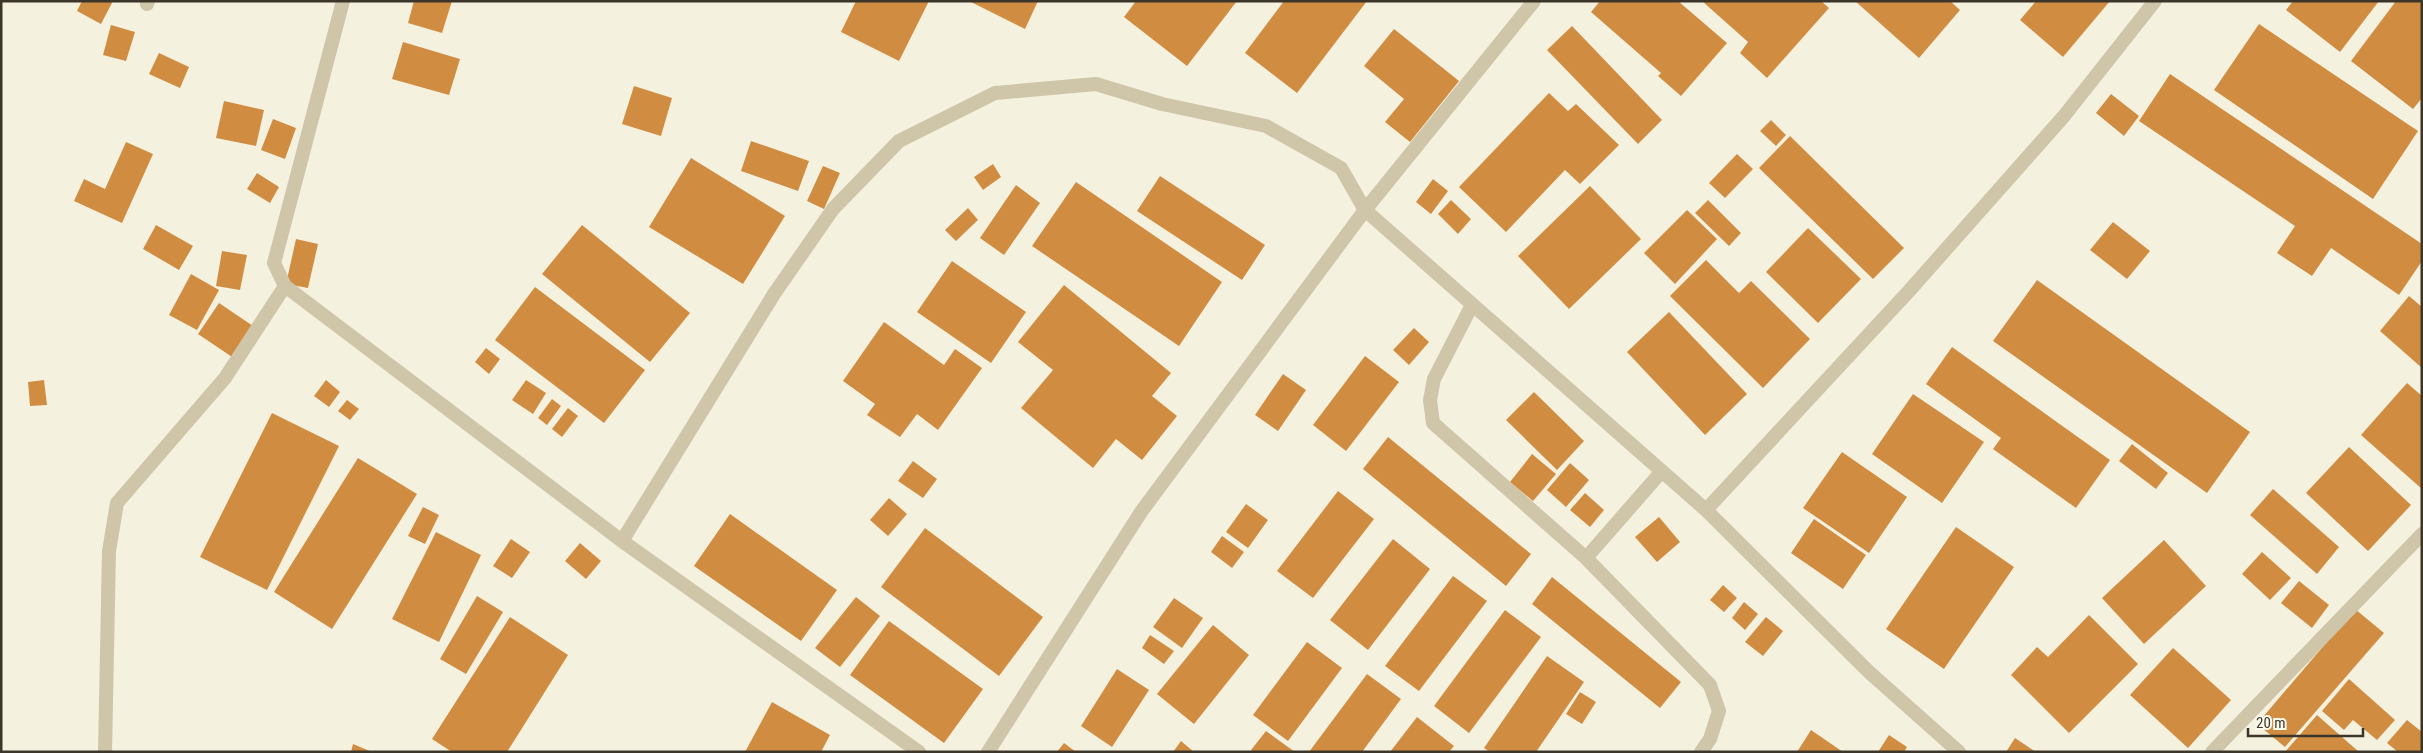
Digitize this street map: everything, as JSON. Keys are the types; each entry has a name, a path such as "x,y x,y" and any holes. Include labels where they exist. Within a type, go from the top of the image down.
{"street":[{"path":"343,1 274,262 285,286 622,541 919,752"},
{"path":"988,752 1141,512 1364,210 1534,1"},
{"path":"1706,510 1909,291 2045,138 2155,1"},
{"path":"622,541 774,294 834,209 899,141 995,93 1096,84 1162,104 1266,126 1341,168 1364,210 1706,510 1869,672 1959,752"},
{"path":"105,752 109,551 117,503 225,378 285,286"},
{"path":"1472,304 1434,378 1430,400 1434,423 1586,558 1710,685 1719,711 1710,739 1701,752"},
{"path":"1586,558 1662,471"},
{"path":"2212,752 2422,534"}],"building":[{"path":"82,1 113,1 101,24 77,11"},
{"path":"414,1 452,1 442,33 408,23"},
{"path":"856,1 929,1 899,61 841,32"},
{"path":"969,1 1038,1 1025,29"},
{"path":"1136,1 1237,1 1187,66 1124,17"},
{"path":"1284,1 1367,1 1297,93 1245,53"},
{"path":"1600,1 1678,1 1727,43 1681,96 1658,76 1661,73 1591,12"},
{"path":"1702,1 1821,1 1829,8 1767,78 1740,53 1748,42"},
{"path":"1855,1 1950,1 1960,10 1919,58"},
{"path":"2036,1 2110,1 2063,57 2020,20"},
{"path":"2293,1 2379,1 2340,52 2286,10"},
{"path":"2396,1 2422,1 2422,98 2413,109 2351,61"},
{"path":"2259,24 2418,131 2373,199 2214,90"},
{"path":"111,25 135,32 126,61 103,55"},
{"path":"1572,26 1662,120 1638,144 1547,50"},
{"path":"1394,29 1459,81 1410,142 1385,122 1404,99 1364,66"},
{"path":"403,42 460,59 449,95 392,79"},
{"path":"159,53 189,67 180,88 149,74"},
{"path":"2170,74 2422,244 2422,261 2399,295 2331,248 2312,276 2277,253 2295,226 2139,121"},
{"path":"634,86 672,98 661,136 622,124"},
{"path":"1549,93 1568,111 1576,104 1619,145 1580,184 1565,170 1506,232 1459,187"},
{"path":"2111,94 2139,116 2124,136 2096,113"},
{"path":"224,101 264,110 256,146 216,138"},
{"path":"273,119 296,128 285,159 261,150"},
{"path":"1771,120 1786,135 1776,146 1760,131"},
{"path":"1790,136 1904,248 1873,279 1759,168"},
{"path":"751,141 809,161 798,191 741,171"},
{"path":"126,142 153,154 122,223 74,201 84,179 105,189"},
{"path":"1737,154 1753,169 1725,198 1709,183"},
{"path":"691,158 785,216 743,284 649,227"},
{"path":"993,164 1001,177 983,190 974,177"},
{"path":"823,166 840,173 824,209 807,201"},
{"path":"257,173 279,187 270,203 247,189"},
{"path":"1160,176 1265,245 1242,280 1137,211"},
{"path":"1433,179 1448,191 1431,214 1416,202"},
{"path":"1076,182 1222,282 1179,346 1032,246"},
{"path":"1016,185 1040,203 1004,255 980,238"},
{"path":"1590,186 1641,239 1569,309 1518,256"},
{"path":"1451,200 1471,219 1458,234 1438,214"},
{"path":"1708,200 1741,233 1729,246 1695,213"},
{"path":"968,208 978,220 956,241 945,230"},
{"path":"1687,210 1717,239 1675,284 1644,253"},
{"path":"2113,222 2150,251 2127,279 2090,250"},
{"path":"156,225 193,246 179,270 143,249"},
{"path":"582,225 690,313 650,362 542,274"},
{"path":"1808,228 1861,279 1818,323 1766,272"},
{"path":"296,239 318,244 308,288 286,284"},
{"path":"222,251 247,255 240,290 216,286"},
{"path":"1706,260 1739,293 1751,281 1810,339 1763,388 1670,296"},
{"path":"952,261 1026,312 991,363 917,312"},
{"path":"191,274 219,290 197,330 169,315"},
{"path":"2037,280 2250,432 2207,493 1993,341"},
{"path":"1064,285 1171,373 1152,396 1177,416 1142,460 1116,439 1093,468 1021,408 1053,370 1018,342"},
{"path":"535,287 645,370 604,423 495,340"},
{"path":"2409,296 2422,307 2422,368 2380,331"},
{"path":"219,303 256,328 235,359 198,334"},
{"path":"1669,312 1747,394 1705,435 1627,352"},
{"path":"884,322 944,365 955,349 982,368 938,430 917,414 900,437 867,415 875,404 843,381"},
{"path":"1414,328 1429,342 1409,365 1393,350"},
{"path":"1952,347 2110,460 2076,508 1993,449 2001,438 1926,384"},
{"path":"486,348 500,359 489,374 475,362"},
{"path":"1365,356 1399,382 1346,451 1313,425"},
{"path":"1283,374 1306,390 1278,431 1255,415"},
{"path":"44,380 47,405 30,406 28,382"},
{"path":"326,380 340,392 329,407 314,396"},
{"path":"526,380 546,393 533,414 512,400"},
{"path":"2407,383 2422,396 2422,489 2361,435"},
{"path":"1534,392 1584,441 1557,470 1506,420"},
{"path":"1913,394 1984,442 1942,503 1872,454"},
{"path":"552,399 561,406 547,425 538,418"},
{"path":"347,400 359,409 350,420 338,411"},
{"path":"568,408 578,416 562,437 552,429"},
{"path":"272,413 339,446 267,590 200,557"},
{"path":"1388,437 1531,554 1506,586 1363,469"},
{"path":"2132,444 2168,473 2156,489 2119,461"},
{"path":"2349,447 2411,505 2368,551 2306,493"},
{"path":"1842,452 1907,497 1869,553 1803,508"},
{"path":"1532,454 1556,474 1533,501 1510,482"},
{"path":"358,458 417,494 332,629 274,592"},
{"path":"913,461 937,479 923,498 898,481"},
{"path":"1570,463 1589,480 1566,507 1547,490"},
{"path":"2273,489 2339,547 2317,574 2250,515"},
{"path":"1338,491 1374,519 1313,598 1277,571"},
{"path":"1585,493 1604,510 1590,527 1570,510"},
{"path":"889,498 907,514 888,536 870,520"},
{"path":"1246,504 1268,520 1248,548 1226,532"},
{"path":"423,507 439,515 425,544 408,536"},
{"path":"730,514 837,590 801,641 694,566"},
{"path":"1659,517 1680,542 1657,562 1635,537"},
{"path":"1814,519 1866,555 1843,589 1791,553"},
{"path":"1956,527 2014,567 1944,669 1886,629"},
{"path":"925,528 1043,617 999,676 881,587"},
{"path":"436,532 481,555 439,642 392,619"},
{"path":"1222,536 1244,552 1232,568 1211,552"},
{"path":"511,539 530,552 512,578 493,566"},
{"path":"1393,539 1430,569 1368,650 1330,620"},
{"path":"2164,540 2206,586 2144,644 2102,598"},
{"path":"580,543 601,561 586,579 565,561"},
{"path":"2262,552 2291,578 2270,600 2242,574"},
{"path":"1453,576 1487,601 1419,691 1385,666"},
{"path":"1552,577 1681,682 1660,708 1532,604"},
{"path":"2299,581 2329,605 2312,628 2281,603"},
{"path":"1723,585 1737,598 1724,612 1710,600"},
{"path":"477,596 503,612 466,674 440,659"},
{"path":"856,597 880,616 840,667 815,648"},
{"path":"1174,598 1203,618 1182,648 1153,627"},
{"path":"1744,602 1758,614 1745,630 1732,618"},
{"path":"2355,609 2384,633 2285,747 2257,724"},
{"path":"1505,610 1541,637 1469,733 1434,706"},
{"path":"2089,615 2138,664 2069,733 2011,675 2037,647 2048,657"},
{"path":"510,617 568,655 507,752 452,752 432,739"},
{"path":"1766,617 1783,631 1763,656 1745,642"},
{"path":"889,621 983,689 944,743 850,675"},
{"path":"1213,625 1249,655 1194,724 1157,694"},
{"path":"1150,635 1174,651 1164,664 1142,648"},
{"path":"1307,642 1342,668 1288,741 1253,715"},
{"path":"2173,648 2231,700 2188,748 2130,695"},
{"path":"1547,656 1584,682 1536,752 1490,752 1484,748"},
{"path":"1117,669 1149,690 1112,747 1081,726"},
{"path":"1367,674 1401,699 1362,752 1309,752"},
{"path":"2349,679 2395,720 2377,740 2353,720 2344,730 2322,711"},
{"path":"1580,692 1596,702 1582,724 1566,714"},
{"path":"772,702 830,735 821,752 745,752"},
{"path":"2317,715 2359,752 2285,752"},
{"path":"1417,717 1454,746 1449,752 1390,752"},
{"path":"2407,720 2422,732 2422,752 2398,752 2387,743"},
{"path":"1811,730 1843,752 1797,752"},
{"path":"1266,731 1295,752 1253,752 1251,750"},
{"path":"1889,735 1907,747 1904,752 1878,752"},
{"path":"2015,738 2036,752 2006,752"},
{"path":"1181,741 1194,752 1173,752"},
{"path":"1064,743 1076,752 1057,752"},
{"path":"353,744 372,752 351,752"}]}
